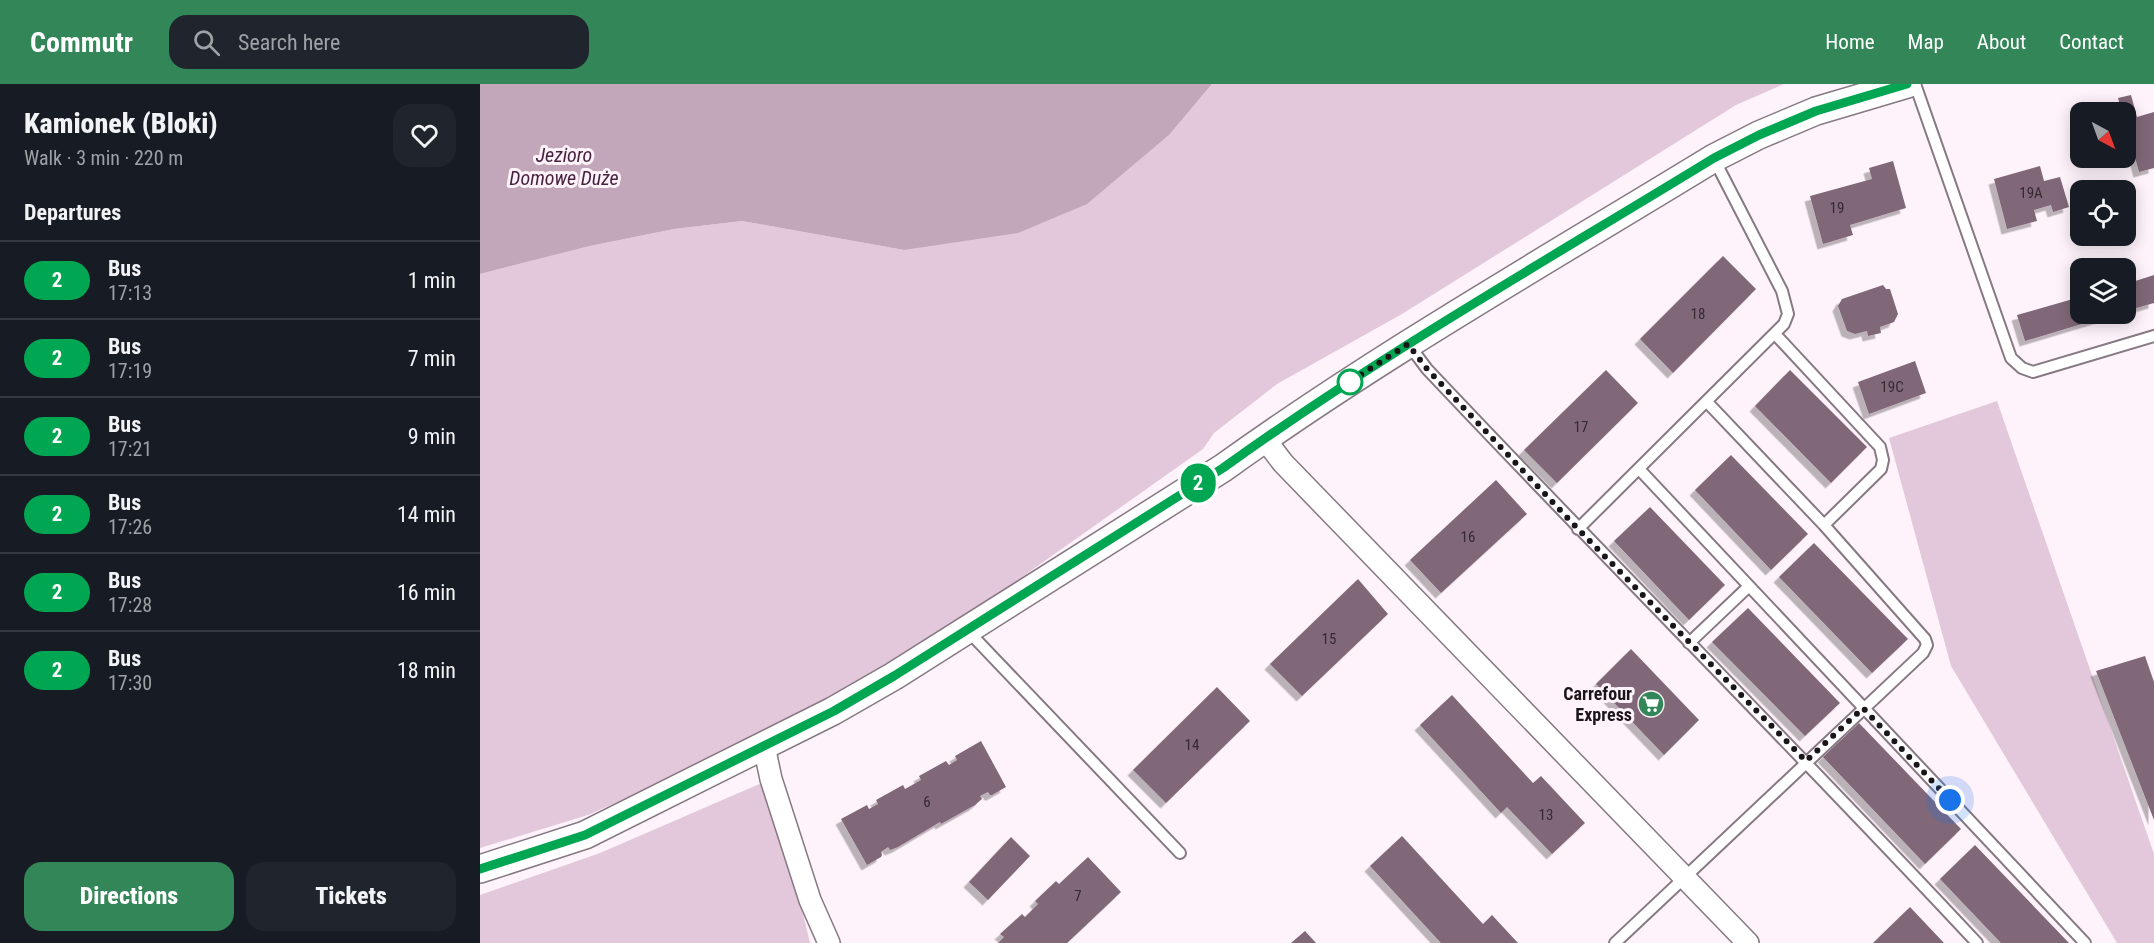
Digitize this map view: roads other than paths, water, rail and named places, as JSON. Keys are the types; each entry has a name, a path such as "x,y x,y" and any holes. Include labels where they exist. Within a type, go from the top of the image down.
{"street":[{"path":"480,869 585,835 834,711 894,676 1223,468 1264,438 1408,344 1714,158 1759,135 1816,111 1907,84"},
{"path":"1264,438 1283,463 1748,943"},
{"path":"764,746 771,779 810,900 829,943"}],"lane":[{"path":"1915,84 2012,358 2022,368 2033,372 2154,336"},
{"path":"1578,529 1775,334 1784,324 1788,314 1782,291 1714,158"},
{"path":"1775,334 1880,447 1883,460 1881,469 1824,525"},
{"path":"1408,344 1427,369 1578,529 1806,761 1977,943"},
{"path":"1615,943 1923,653 1927,645 1925,639 1824,525 1707,402"},
{"path":"1639,469 2085,943"},
{"path":"1689,643 1749,586"},
{"path":"966,630 1180,853"}],"water":[{"name":"Jezioro Domowe Duże","path":"480,84 1212,84 1170,134 1087,204 1018,233 904,250 742,221 674,229 590,246 480,274"}],"place":[{"name":"Carrefour Express","path":"1651,704"}]}
